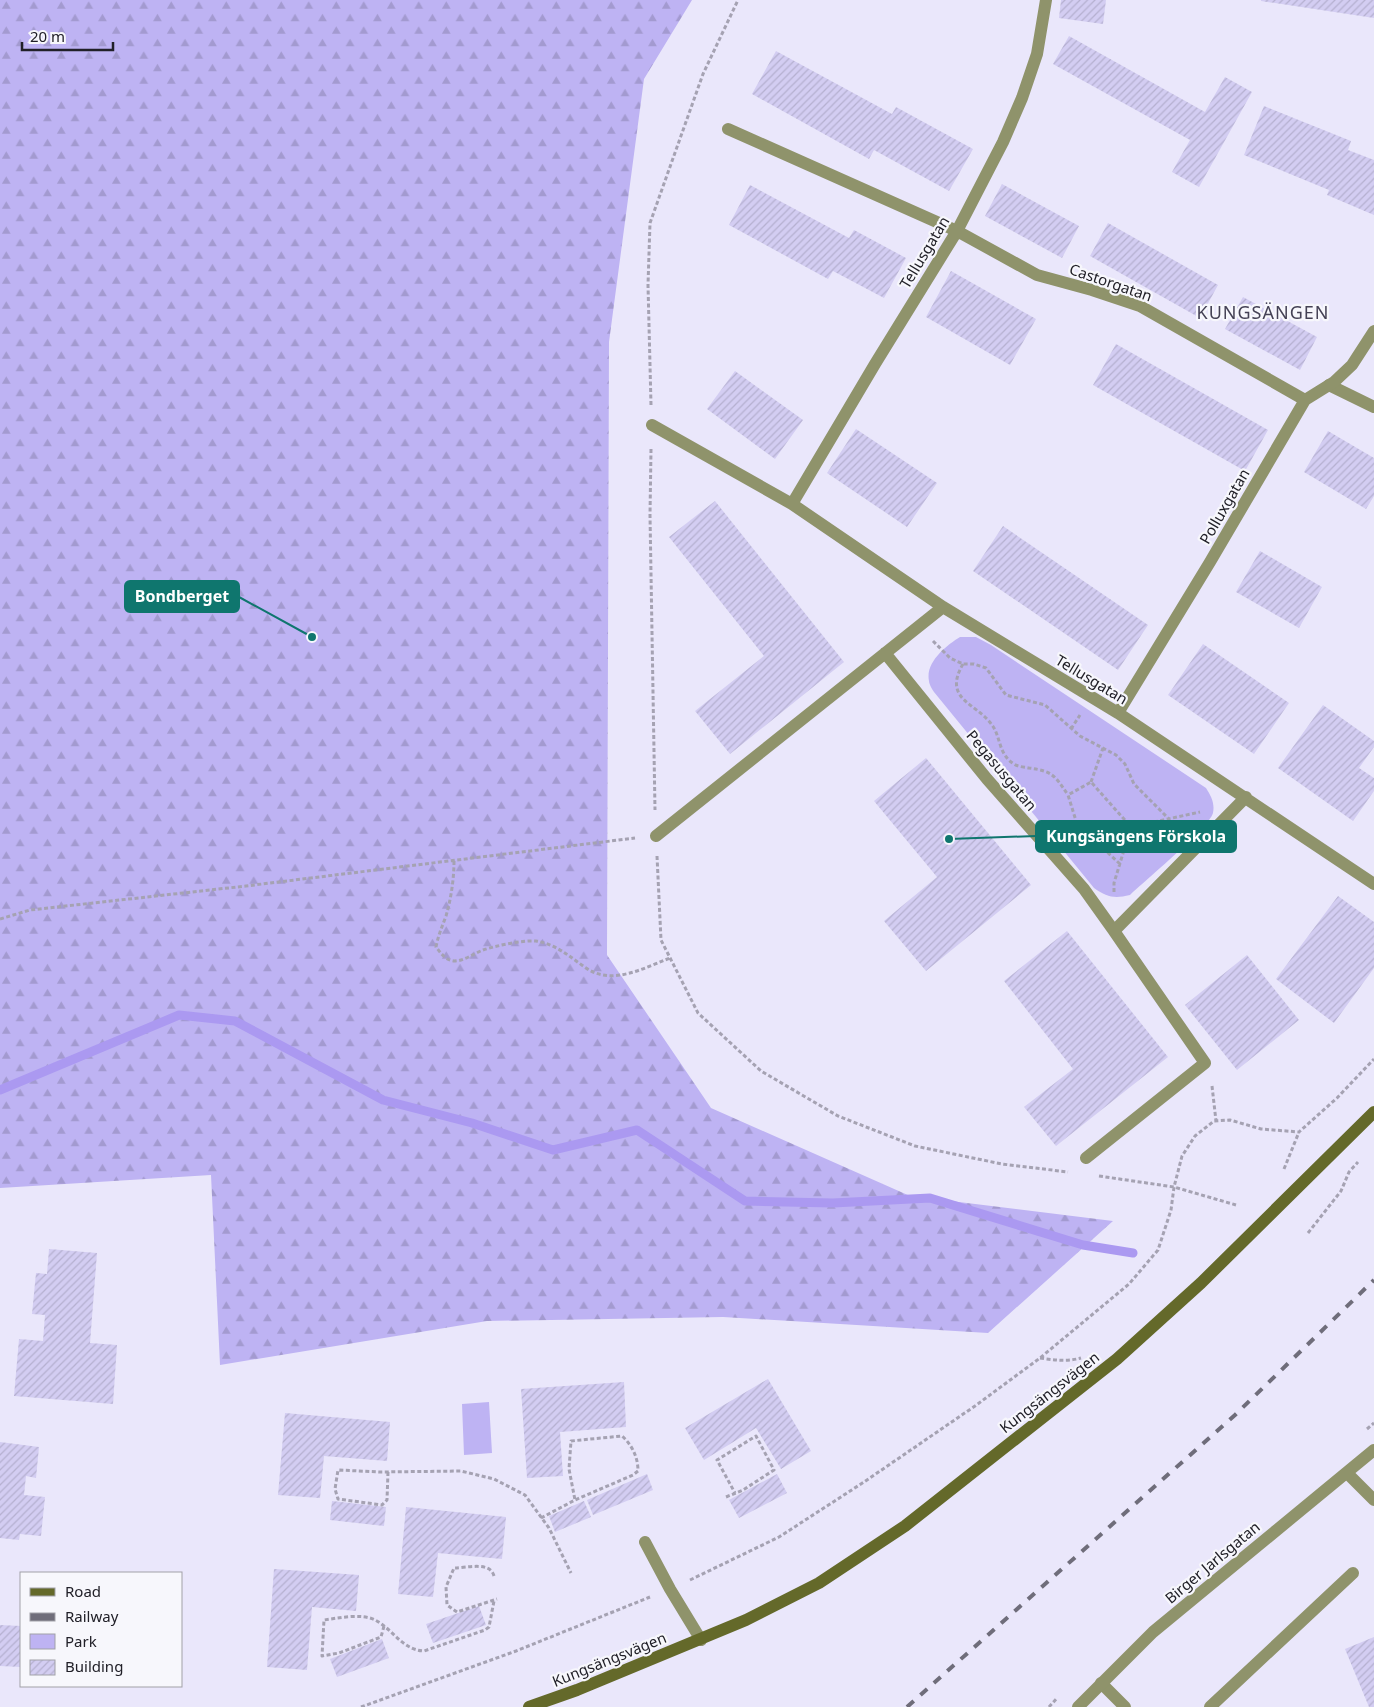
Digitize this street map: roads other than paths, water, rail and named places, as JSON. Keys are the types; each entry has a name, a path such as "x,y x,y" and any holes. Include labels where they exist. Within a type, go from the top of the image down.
{"street":[{"name":"Tellusgatan","path":"792,504 957,231 1003,142 1022,98 1037,54 1046,0"},
{"name":"Castorgatan","path":"728,129 957,231 1037,275 1140,306 1305,400"},
{"name":"Polluxgatan","path":"1118,713 1210,562 1305,400 1329,385 1352,365 1374,331"},
{"path":"1329,385 1374,407"},
{"name":"Tellusgatan","path":"652,425 792,504 943,607 1118,713 1374,884"},
{"path":"656,836 943,607"},
{"name":"Pegasusgatan","path":"885,653 987,779 1084,889 1205,1063 1086,1158"},
{"path":"1114,931 1246,797"},
{"name":"Kungsängsvägen","path":"529,1707 577,1690 746,1620 819,1583 913,1520 1117,1359 1202,1282 1374,1112"},
{"name":"Birger Jarlsgatan","path":"1078,1707 1153,1632 1374,1450"},
{"path":"1346,1473 1374,1500"},
{"path":"645,1542 670,1589 701,1640"},
{"path":"1210,1707 1353,1573"},
{"path":"1101,1683 1125,1707"}],"waterway":[{"path":"0,1090 179,1015 235,1021 383,1100 472,1123 553,1150 637,1130 745,1201 833,1203 930,1198 1083,1245 1133,1253"}],"railway":[{"path":"907,1707 1235,1415 1374,1280"}],"place":[{"name":"Bondberget","path":"312,637"},
{"name":"Kungsängens Förskola","path":"949,839"}],"district":[{"name":"KUNGSÄNGEN","path":"1263,312"}]}
